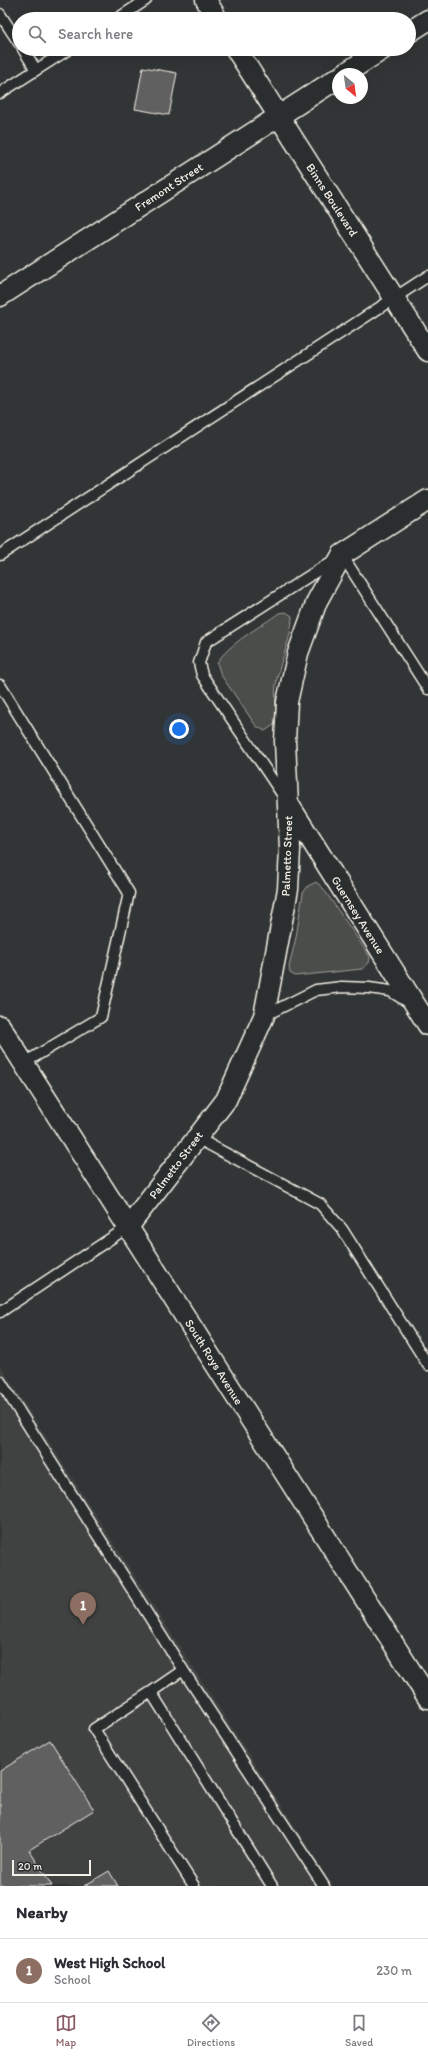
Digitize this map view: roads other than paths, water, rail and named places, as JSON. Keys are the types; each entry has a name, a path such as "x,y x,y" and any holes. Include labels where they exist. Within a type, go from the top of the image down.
{"street":[{"path":"206,0 214,12"},
{"path":"416,28 428,20"},
{"name":"Binns Boulevard","path":"240,56 428,350"},
{"path":"353,68 372,56"},
{"name":"Fremont Street","path":"0,296 332,82"},
{"name":"Palmetto Street","path":"128,1227 226,1100 264,1016 288,889 290,849 285,741 287,702 298,653 317,601 342,555 428,500"},
{"name":"Guernsey Avenue","path":"289,804 428,1025"},
{"name":"South Roys Avenue","path":"0,1026 427,1696"}],"lane":[{"path":"128,12 146,0"},
{"path":"0,14 12,32"},
{"path":"27,56 36,70"},
{"path":"0,93 58,56"},
{"path":"0,556 428,276"},
{"path":"289,804 202,675 199,664 206,642 342,555 428,689"},
{"path":"0,685 130,893 101,1016 24,1063"},
{"path":"264,1016 316,990 342,987 369,988 390,991 416,1007"},
{"path":"197,1138 320,1204 342,1229 428,1365"},
{"path":"0,1312 128,1227"},
{"path":"0,1381 183,1670 324,1886"},
{"path":"183,1670 94,1729 194,1886"},
{"path":"151,1692 272,1886"}],"place":[{"name":"West High School","path":"83,1625"}]}
